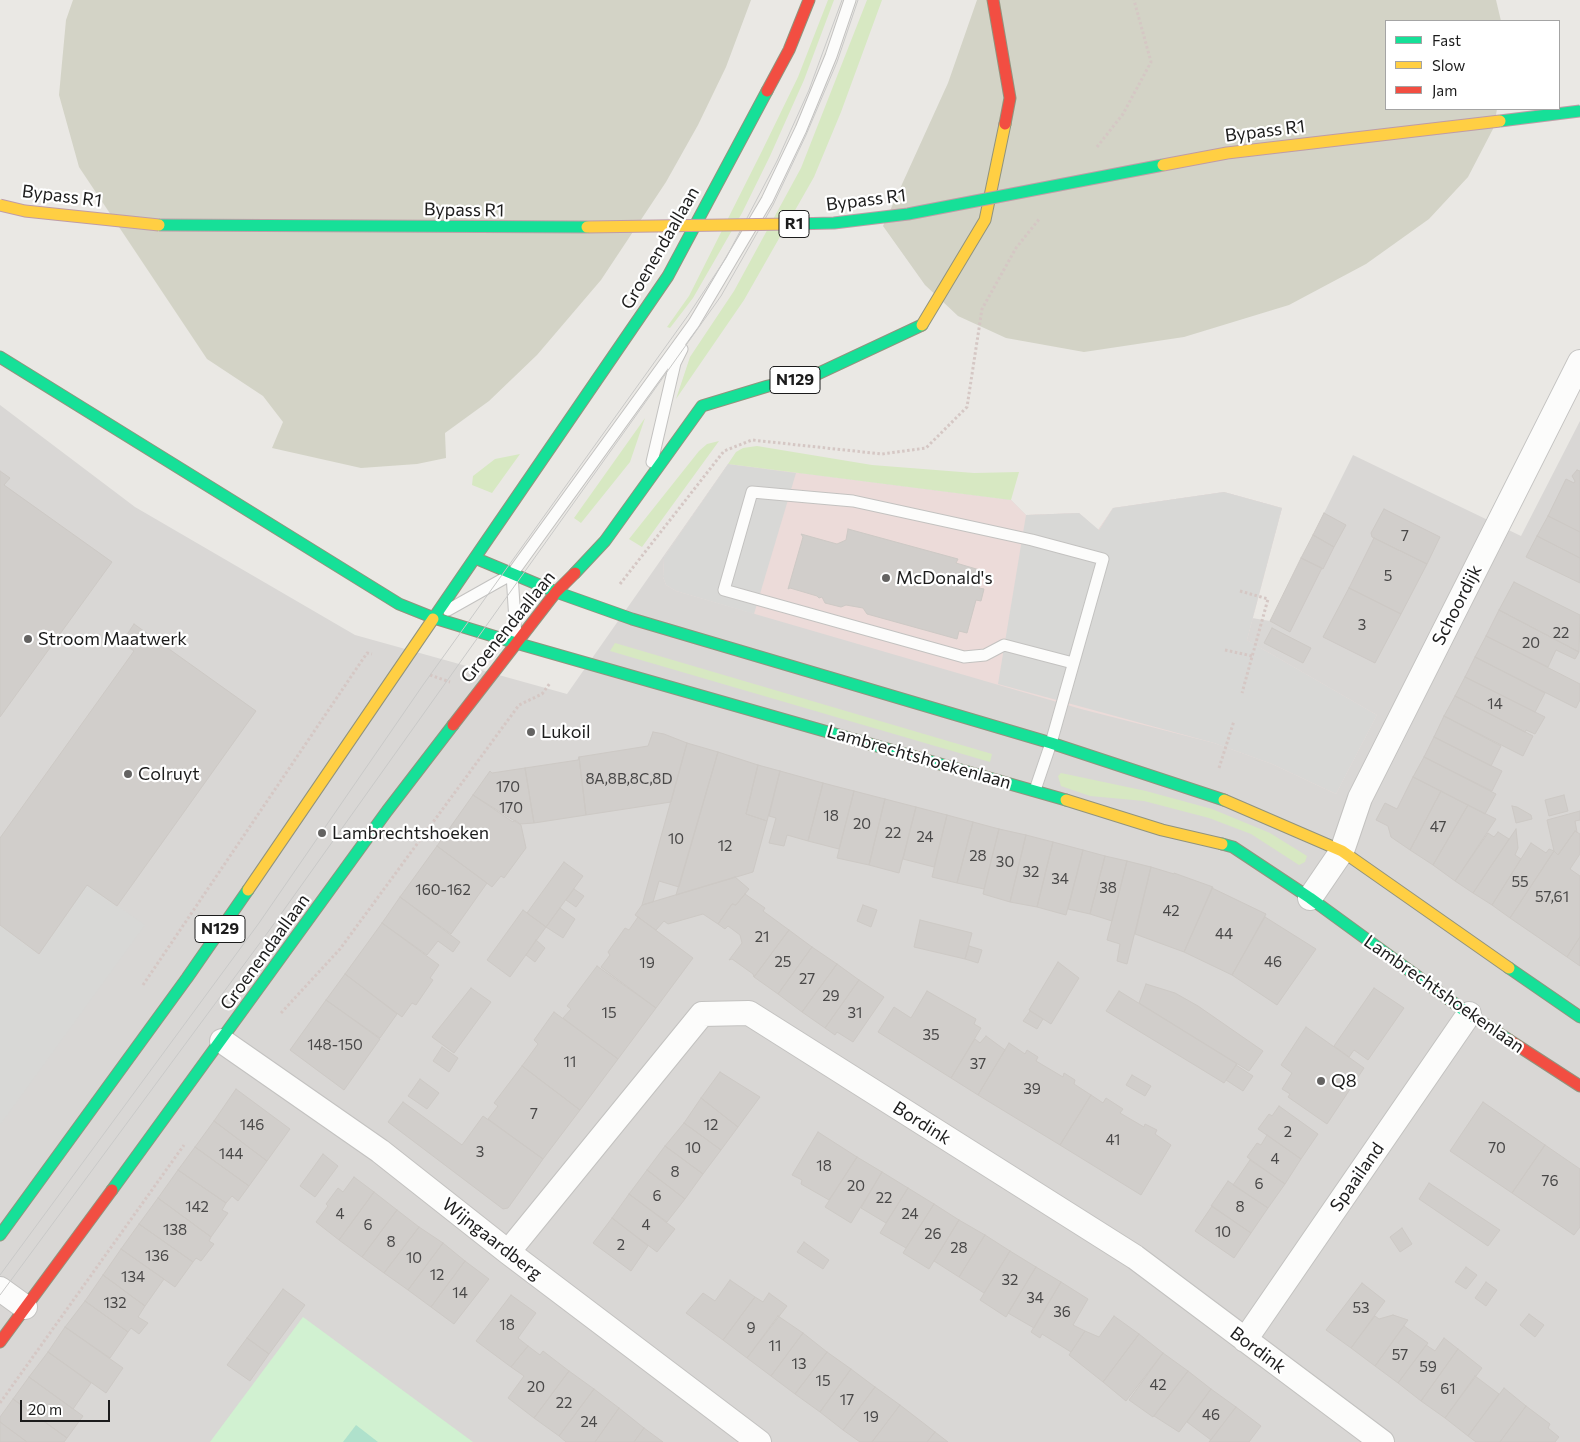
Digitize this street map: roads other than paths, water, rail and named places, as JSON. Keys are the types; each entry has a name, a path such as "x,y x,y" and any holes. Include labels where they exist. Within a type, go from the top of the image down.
{"main road":[{"name":"Groenendaallaan","path":"0,1235 187,978 668,276 789,50 809,0"},
{"name":"Groenendaallaan","path":"0,1342 66,1256 387,811 556,592 605,541 702,406 768,386 813,376 920,328 985,220 1010,98 993,0"},
{"name":"Bypass R1","path":"0,206 25,211 158,225 530,228 834,223 908,214 1227,153 1580,112"},
{"name":"Lambrechtshoekenlaan","path":"0,357 399,604 434,618 516,643 1036,790 1162,830 1233,847 1310,898 1469,1014 1580,1086"},
{"path":"475,558 556,592 632,620 1051,743 1211,794 1342,851 1580,1017"}],"street":[{"name":"Schoordijk","path":"1342,851 1360,798 1580,362"},
{"path":"1310,898 1342,851"},
{"name":"Bordink","path":"508,1252 702,1014 749,1013 1135,1257 1382,1442"},
{"name":"Spaailand","path":"1245,1340 1469,1014"},
{"name":"Wijngaardberg","path":"222,1041 380,1151 508,1252 759,1442"},
{"path":"0,1289 25,1307"}],"lane":[{"path":"647,485 675,363 694,324 767,200 824,74 850,0"},
{"path":"434,618 512,574 694,324"},
{"path":"1036,790 1051,743 1103,559 1032,540 853,501 752,492 724,590 964,657 985,655 1004,645 1073,663"},
{"path":"512,574 516,643"}],"tram line":[{"path":"0,1275 259,923 423,685 689,314 726,258 777,161 809,90 842,0"},
{"path":"0,1295 271,928 721,296 773,205 806,135 837,62 858,0"}],"place":[{"name":"McDonald's","path":"886,578"},
{"name":"Stroom Maatwerk","path":"28,639"},
{"name":"Lukoil","path":"531,732"},
{"name":"Colruyt","path":"128,774"},
{"name":"Lambrechtshoeken","path":"322,833"},
{"name":"Q8","path":"1321,1081"}]}
